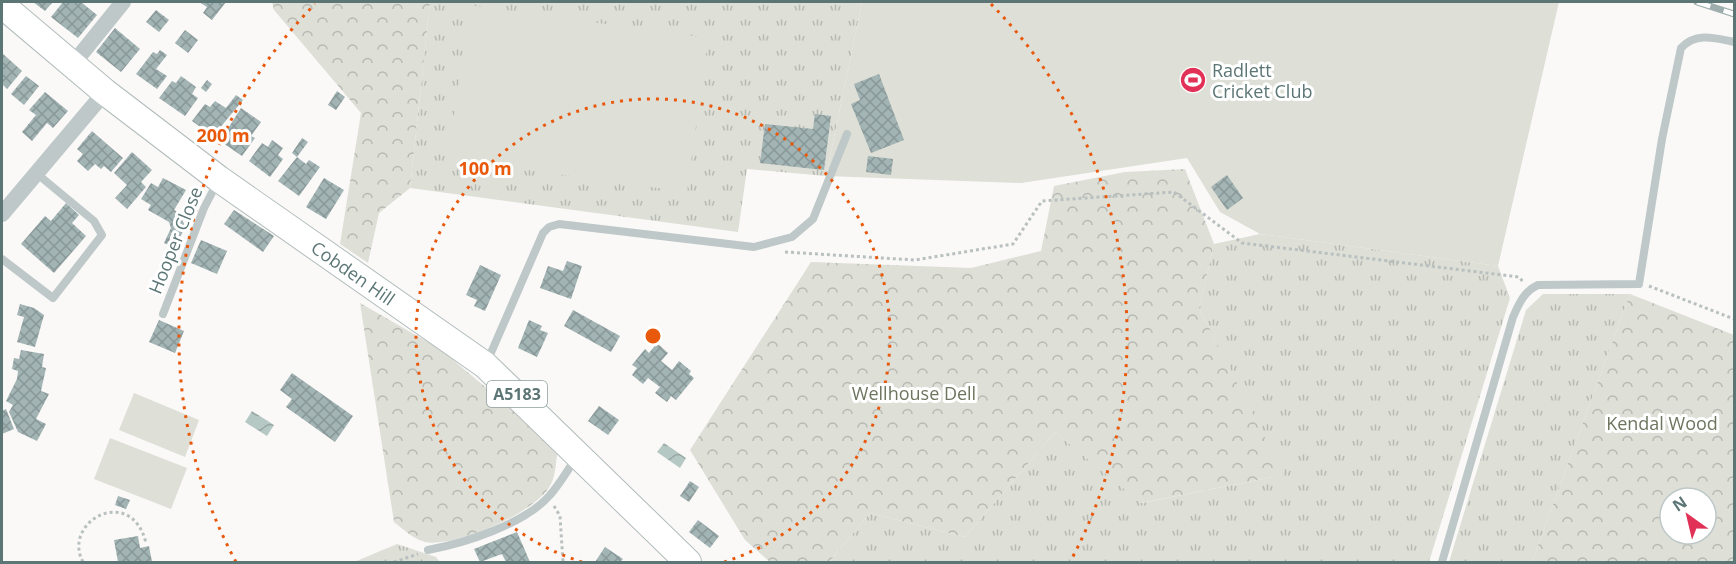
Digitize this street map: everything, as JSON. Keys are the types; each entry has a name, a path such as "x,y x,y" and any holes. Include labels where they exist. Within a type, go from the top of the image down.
{"main road":[{"name":"Cobden Hill","path":"2,5 105,92 219,179 485,365 688,562"}],"street":[{"path":"73,64 123,2"},
{"path":"2,214 105,92"}],"lane":[{"path":"1442,562 1513,317 1529,289 1547,283 1639,284 1662,139 1681,48 1689,40 1696,38 1734,42"},
{"path":"485,365 494,351 543,233 549,227 559,224 754,247 792,237 813,219 847,134"},
{"path":"2,259 53,298 102,235 94,221 36,173"},
{"name":"Hooper Close","path":"163,314 204,208 219,179"},
{"path":"428,550 457,544 490,533 549,497 578,455"}],"path":[{"path":"784,252 915,260 1013,244 1042,201 1174,192 1242,243 1519,277 1529,289"},
{"path":"1639,284 1658,288 1734,319"},
{"path":"549,497 560,516 563,562"},
{"path":"83,562 79,551 82,531 89,522 107,513 132,516 142,528 146,543"},
{"path":"394,562 428,550"}],"green space":[{"path":"272,2 430,2 410,188 379,213 368,263 340,244 361,113 274,10"},
{"path":"430,2 862,2 826,176 747,169 738,232 410,188"},
{"name":"Radlett Cricket Club","path":"862,2 1559,2 1498,266 1260,234 1220,212 1187,158 1021,183 826,176"},
{"path":"469,5 708,38 687,192 448,159"},
{"name":"Wellhouse Dell","path":"1185,169 1214,244 1199,308 1284,475 1141,503 1055,432 965,537 870,513 829,562 770,562 745,540 690,450 811,262 971,268 1041,251 1054,186 1125,172"},
{"path":"1260,234 1498,266 1510,298 1429,562 829,562 870,513 965,537 1055,432 1142,503 1283,475 1199,308 1214,244"},
{"path":"1543,294 1630,294 1532,562 1449,562 1526,310"},
{"name":"Kendal Wood","path":"1630,294 1734,335 1734,562 1532,562"},
{"path":"360,303 440,349 558,448 553,480 543,495 530,506 494,526 456,539 438,542 421,541 394,522"},
{"path":"134,393 199,420 185,457 119,430"},
{"path":"110,438 187,468 171,509 94,479"},
{"path":"397,544 436,557 440,562 354,562"}],"water":[{"path":"252,411 274,425 267,436 245,422"},
{"path":"664,443 686,458 680,468 657,452"}],"building":[{"path":"33,2 53,2 45,11"},
{"path":"63,2 81,2 97,15 78,38 51,17"},
{"path":"199,2 226,2 212,20 203,13 207,7"},
{"path":"156,10 169,20 159,32 146,22"},
{"path":"115,28 140,49 121,72 96,52"},
{"path":"185,30 198,40 188,53 175,43"},
{"path":"160,50 167,55 156,69 167,76 157,89 136,74 153,52 157,54"},
{"path":"2,53 22,71 7,89 2,84"},
{"path":"879,74 904,140 871,153 851,104 860,100 854,84"},
{"path":"26,76 39,86 24,105 11,94"},
{"path":"181,76 196,87 192,94 198,98 185,116 159,98 172,81 176,83"},
{"path":"207,80 212,84 206,92 201,88"},
{"path":"337,91 345,97 336,110 328,105"},
{"path":"45,92 68,111 53,128 47,123 32,141 22,132 36,115 29,110"},
{"path":"236,95 243,100 213,136 192,121 205,104 210,107 215,101 226,108"},
{"path":"241,108 261,122 251,136 255,138 242,156 220,141"},
{"path":"815,114 831,116 824,170 760,163 765,124 813,129"},
{"path":"92,131 123,158 111,172 104,166 101,169 95,164 88,171 77,161 83,154 77,149"},
{"path":"302,138 308,142 297,157 292,153"},
{"path":"272,140 283,148 278,155 283,159 270,177 249,161 262,143 268,147"},
{"path":"132,152 152,170 141,182 146,187 127,209 115,198 127,185 114,173"},
{"path":"868,156 893,159 891,175 866,172"},
{"path":"297,157 306,164 309,160 320,167 299,196 278,181"},
{"path":"1227,175 1243,198 1227,210 1211,187"},
{"path":"163,178 186,190 174,210 180,213 185,227 175,248 164,243 171,228 169,222 148,210 151,205 141,199 151,183 158,187"},
{"path":"324,178 344,190 326,219 306,207"},
{"path":"66,203 79,215 72,223 86,236 54,273 21,244 45,216 51,221"},
{"path":"234,210 274,236 263,252 224,224"},
{"path":"201,240 227,251 217,274 191,263"},
{"path":"567,261 582,266 571,299 540,288 548,266 563,271"},
{"path":"480,265 501,275 485,311 474,306 477,300 466,295"},
{"path":"20,304 34,308 44,315 35,347 17,342 24,317 17,315"},
{"path":"573,310 620,336 611,352 564,326"},
{"path":"159,320 184,331 175,353 149,342"},
{"path":"529,320 542,326 540,330 548,333 537,357 518,348"},
{"path":"657,343 668,353 661,361 672,370 679,361 691,371 689,374 694,378 676,400 671,396 667,402 655,393 660,387 648,378 643,384 632,375 637,368 632,365 645,349 649,353"},
{"path":"21,350 44,354 42,367 46,368 41,391 49,394 36,419 46,424 37,441 18,432 9,412 13,405 6,401 17,379 18,371 12,369 14,358 19,359"},
{"path":"292,373 353,416 335,442 286,407 292,399 280,390"},
{"path":"599,406 619,420 608,435 588,421"},
{"path":"6,409 14,429 2,434 2,411"},
{"path":"690,481 699,487 689,502 680,496"},
{"path":"118,496 130,500 126,509 115,505"},
{"path":"698,520 719,536 710,548 689,532"},
{"path":"517,532 530,562 506,562 502,554 480,562 474,549"},
{"path":"138,536 140,548 149,546 152,562 118,562 114,540"},
{"path":"605,547 623,559 620,562 595,562"}],"railway":[{"path":"1697,2 1734,14"}],"place":[{"name":"Radlett Cricket Club","path":"1193,80"}]}
